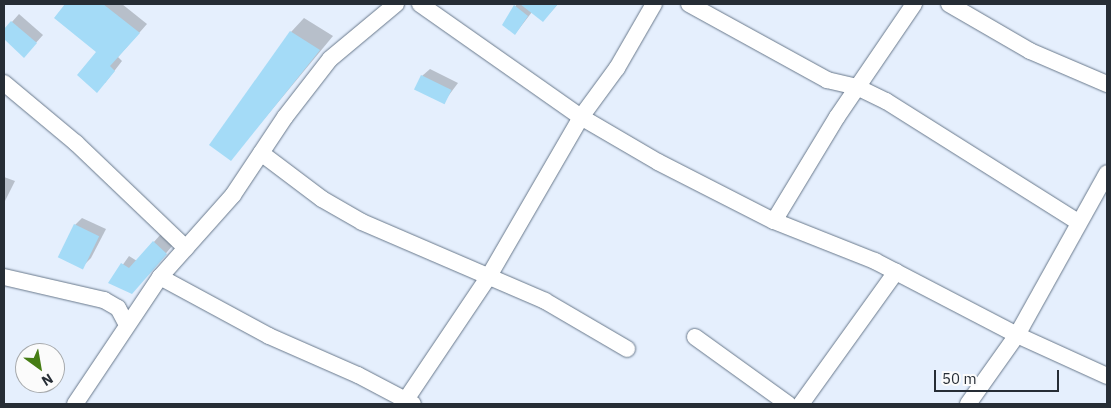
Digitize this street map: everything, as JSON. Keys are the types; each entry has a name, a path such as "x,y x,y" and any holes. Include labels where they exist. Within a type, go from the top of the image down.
{"street":[{"path":"75,404 160,277 233,195 261,153 330,59 396,4"},
{"path":"420,4 581,117 658,162 774,221 896,272 1017,335 1107,376"},
{"path":"160,277 269,336 358,375 407,403 488,276 581,117 617,68 654,4"},
{"path":"689,4 827,80 857,87 886,101 1078,222"},
{"path":"774,221 857,87 914,4"},
{"path":"949,4 1030,51 1107,84"},
{"path":"4,83 76,144 186,248"},
{"path":"261,153 322,199 362,222 545,301 627,349"},
{"path":"968,404 1017,335 1078,222 1107,173"},
{"path":"801,404 896,272"},
{"path":"4,277 104,300 118,308 127,324"},
{"path":"695,337 788,404"}],"building":[{"path":"65,4 103,4 140,33 110,66 115,71 97,93 77,75 96,52 54,18"},
{"path":"520,4 558,4 543,22"},
{"path":"514,5 528,16 515,35 502,25"},
{"path":"11,21 37,43 24,58 4,39 4,29"},
{"path":"290,31 320,50 231,161 209,145"},
{"path":"421,75 452,90 445,104 414,89"},
{"path":"74,224 99,236 83,270 58,257"},
{"path":"153,241 167,254 132,294 108,283 121,263 129,268"}]}
